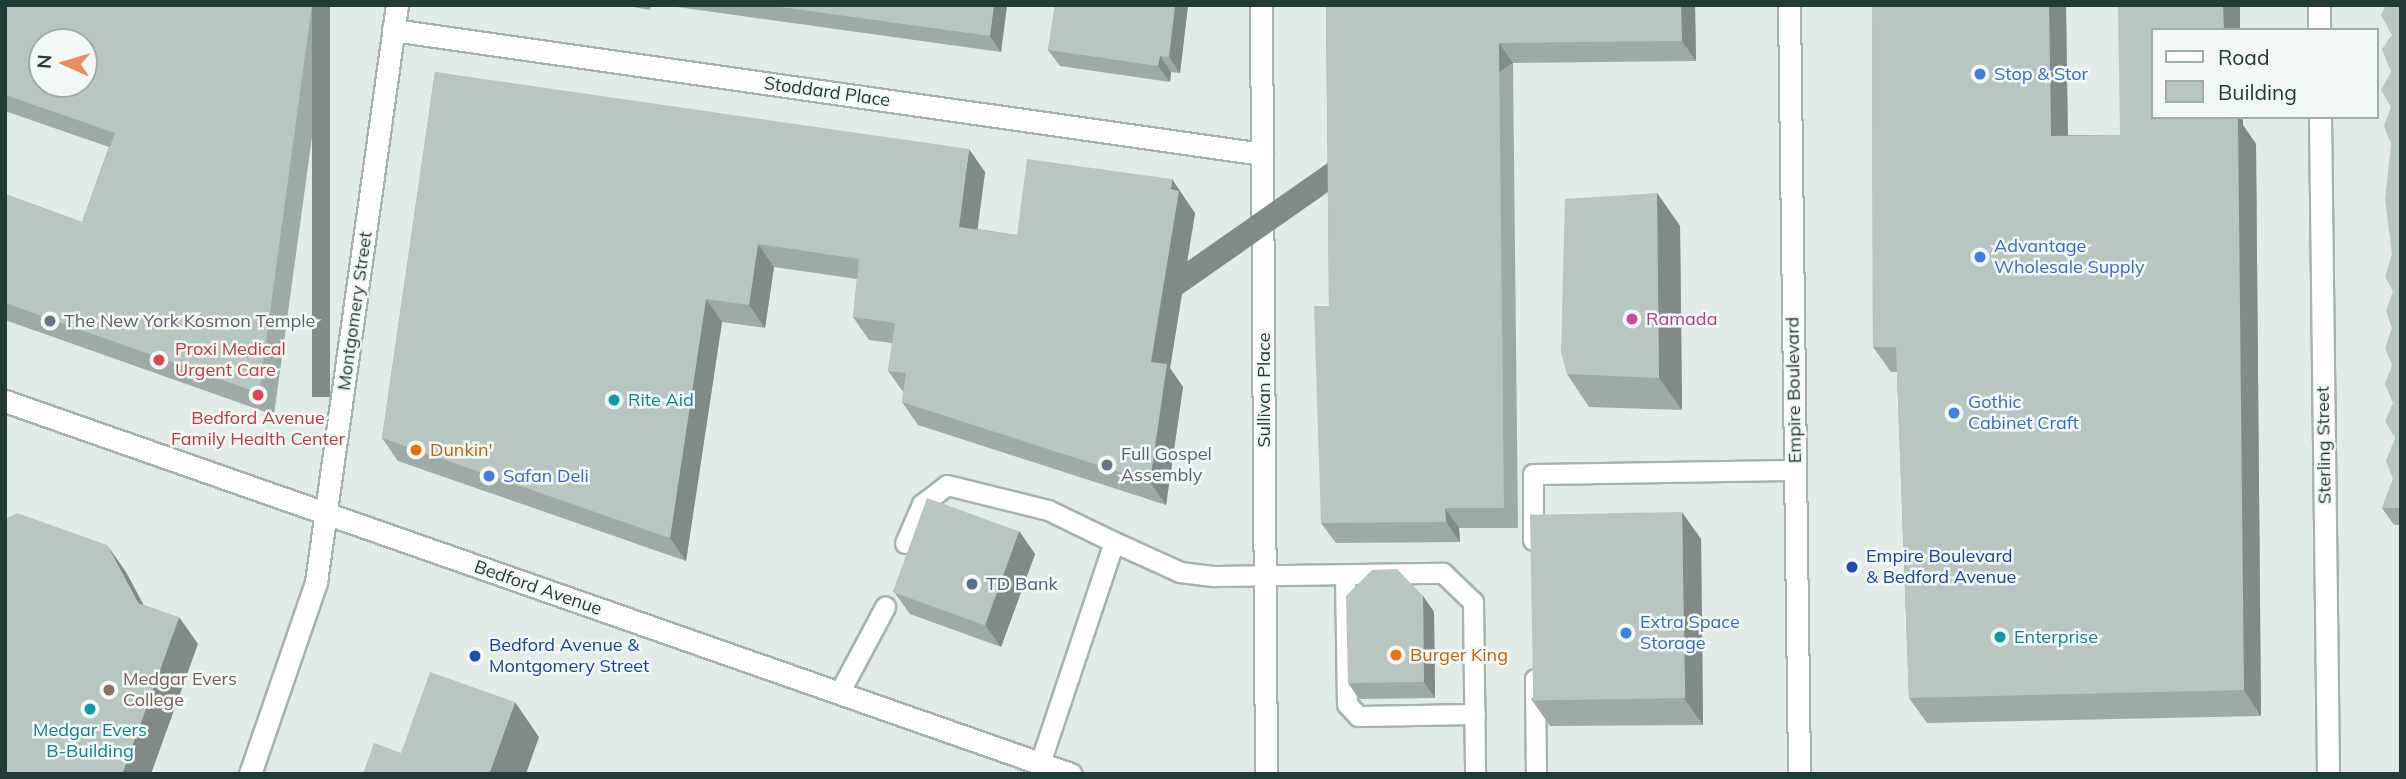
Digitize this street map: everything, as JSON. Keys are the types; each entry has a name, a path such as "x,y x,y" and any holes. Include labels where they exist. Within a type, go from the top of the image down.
{"street":[{"name":"Montgomery Street","path":"250,774 316,582 397,5"},
{"name":"Sullivan Place","path":"1261,5 1266,774"},
{"name":"Empire Boulevard","path":"1789,5 1799,774"},
{"path":"2319,5 2319,28"},
{"name":"Stoddard Place","path":"393,30 1262,154"},
{"name":"Sterling Street","path":"2320,119 2328,774"},
{"name":"Bedford Avenue","path":"5,401 1071,774"}],"lane":[{"path":"1534,558 1533,474 1795,471"},
{"path":"905,543 922,504 947,485 1048,510 1180,572 1265,575 1443,573 1473,602 1475,774"},
{"path":"1040,763 1114,542"},
{"path":"1345,575 1347,704 1358,716 1475,714"},
{"path":"839,693 885,607"},
{"path":"1535,655 1536,774"}],"building":[{"path":"5,5 312,5 259,393 5,303 5,194 82,222 115,133 5,95"},
{"path":"766,5 994,5 990,36"},
{"path":"1055,5 1175,5 1169,57 1160,56 1158,66 1048,50"},
{"path":"1326,5 1681,5 1682,41 1499,43 1504,508 1445,508 1446,522 1321,523 1314,306 1329,306"},
{"path":"1872,5 2049,5 2051,136 2120,135 2118,5 2223,5 2224,28 2150,28 2150,119 2238,119 2244,690 1909,698 1896,347 1873,347"},
{"path":"2386,5 2401,5 2401,508 2382,508 2393,479 2386,461 2395,438 2385,421 2393,403 2385,384 2392,365 2385,348 2392,328 2386,311 2393,291 2385,277 2392,254 2385,199 2391,144 2384,126 2391,107 2381,90 2391,72 2382,49 2392,35 2381,15"},
{"path":"435,72 969,149 959,227 1017,235 1027,159 1172,179 1171,189 1179,191 1151,362 1167,364 1150,482 902,402 906,373 888,371 895,323 853,317 859,259 758,244 749,305 706,299 670,538 382,438"},
{"name":"Ramada","path":"1657,193 1659,378 1567,374 1561,353 1565,199"},
{"name":"TD Bank","path":"927,498 1019,532 985,625 893,592"},
{"name":"Extra Space Storage","path":"1682,512 1685,698 1533,701 1530,515"},
{"name":"Medgar Evers College","path":"17,513 107,545 138,603 179,617 122,774 5,774 5,519"},
{"name":"Burger King","path":"1397,569 1423,596 1424,682 1348,683 1346,596 1372,570"},
{"path":"430,672 515,702 489,774 363,774 374,743 401,753"}],"place":[{"name":"Stop & Stor","path":"1980,74"},
{"name":"Advantage Wholesale Supply","path":"1980,257"},
{"name":"Ramada","path":"1632,319"},
{"name":"The New York Kosmon Temple","path":"50,321"},
{"name":"Proxi Medical Urgent Care","path":"159,360"},
{"name":"Bedford Avenue Family Health Center","path":"258,395"},
{"name":"Rite Aid","path":"614,400"},
{"name":"Gothic Cabinet Craft","path":"1954,413"},
{"name":"Dunkin'","path":"416,450"},
{"name":"Full Gospel Assembly","path":"1107,465"},
{"name":"Safan Deli","path":"489,476"},
{"name":"Empire Boulevard & Bedford Avenue","path":"1852,567"},
{"name":"TD Bank","path":"972,584"},
{"name":"Extra Space Storage","path":"1626,633"},
{"name":"Enterprise","path":"2000,637"},
{"name":"Burger King","path":"1396,655"},
{"name":"Bedford Avenue & Montgomery Street","path":"475,656"},
{"name":"Medgar Evers College","path":"109,690"},
{"name":"Medgar Evers B-Building","path":"90,709"}]}
